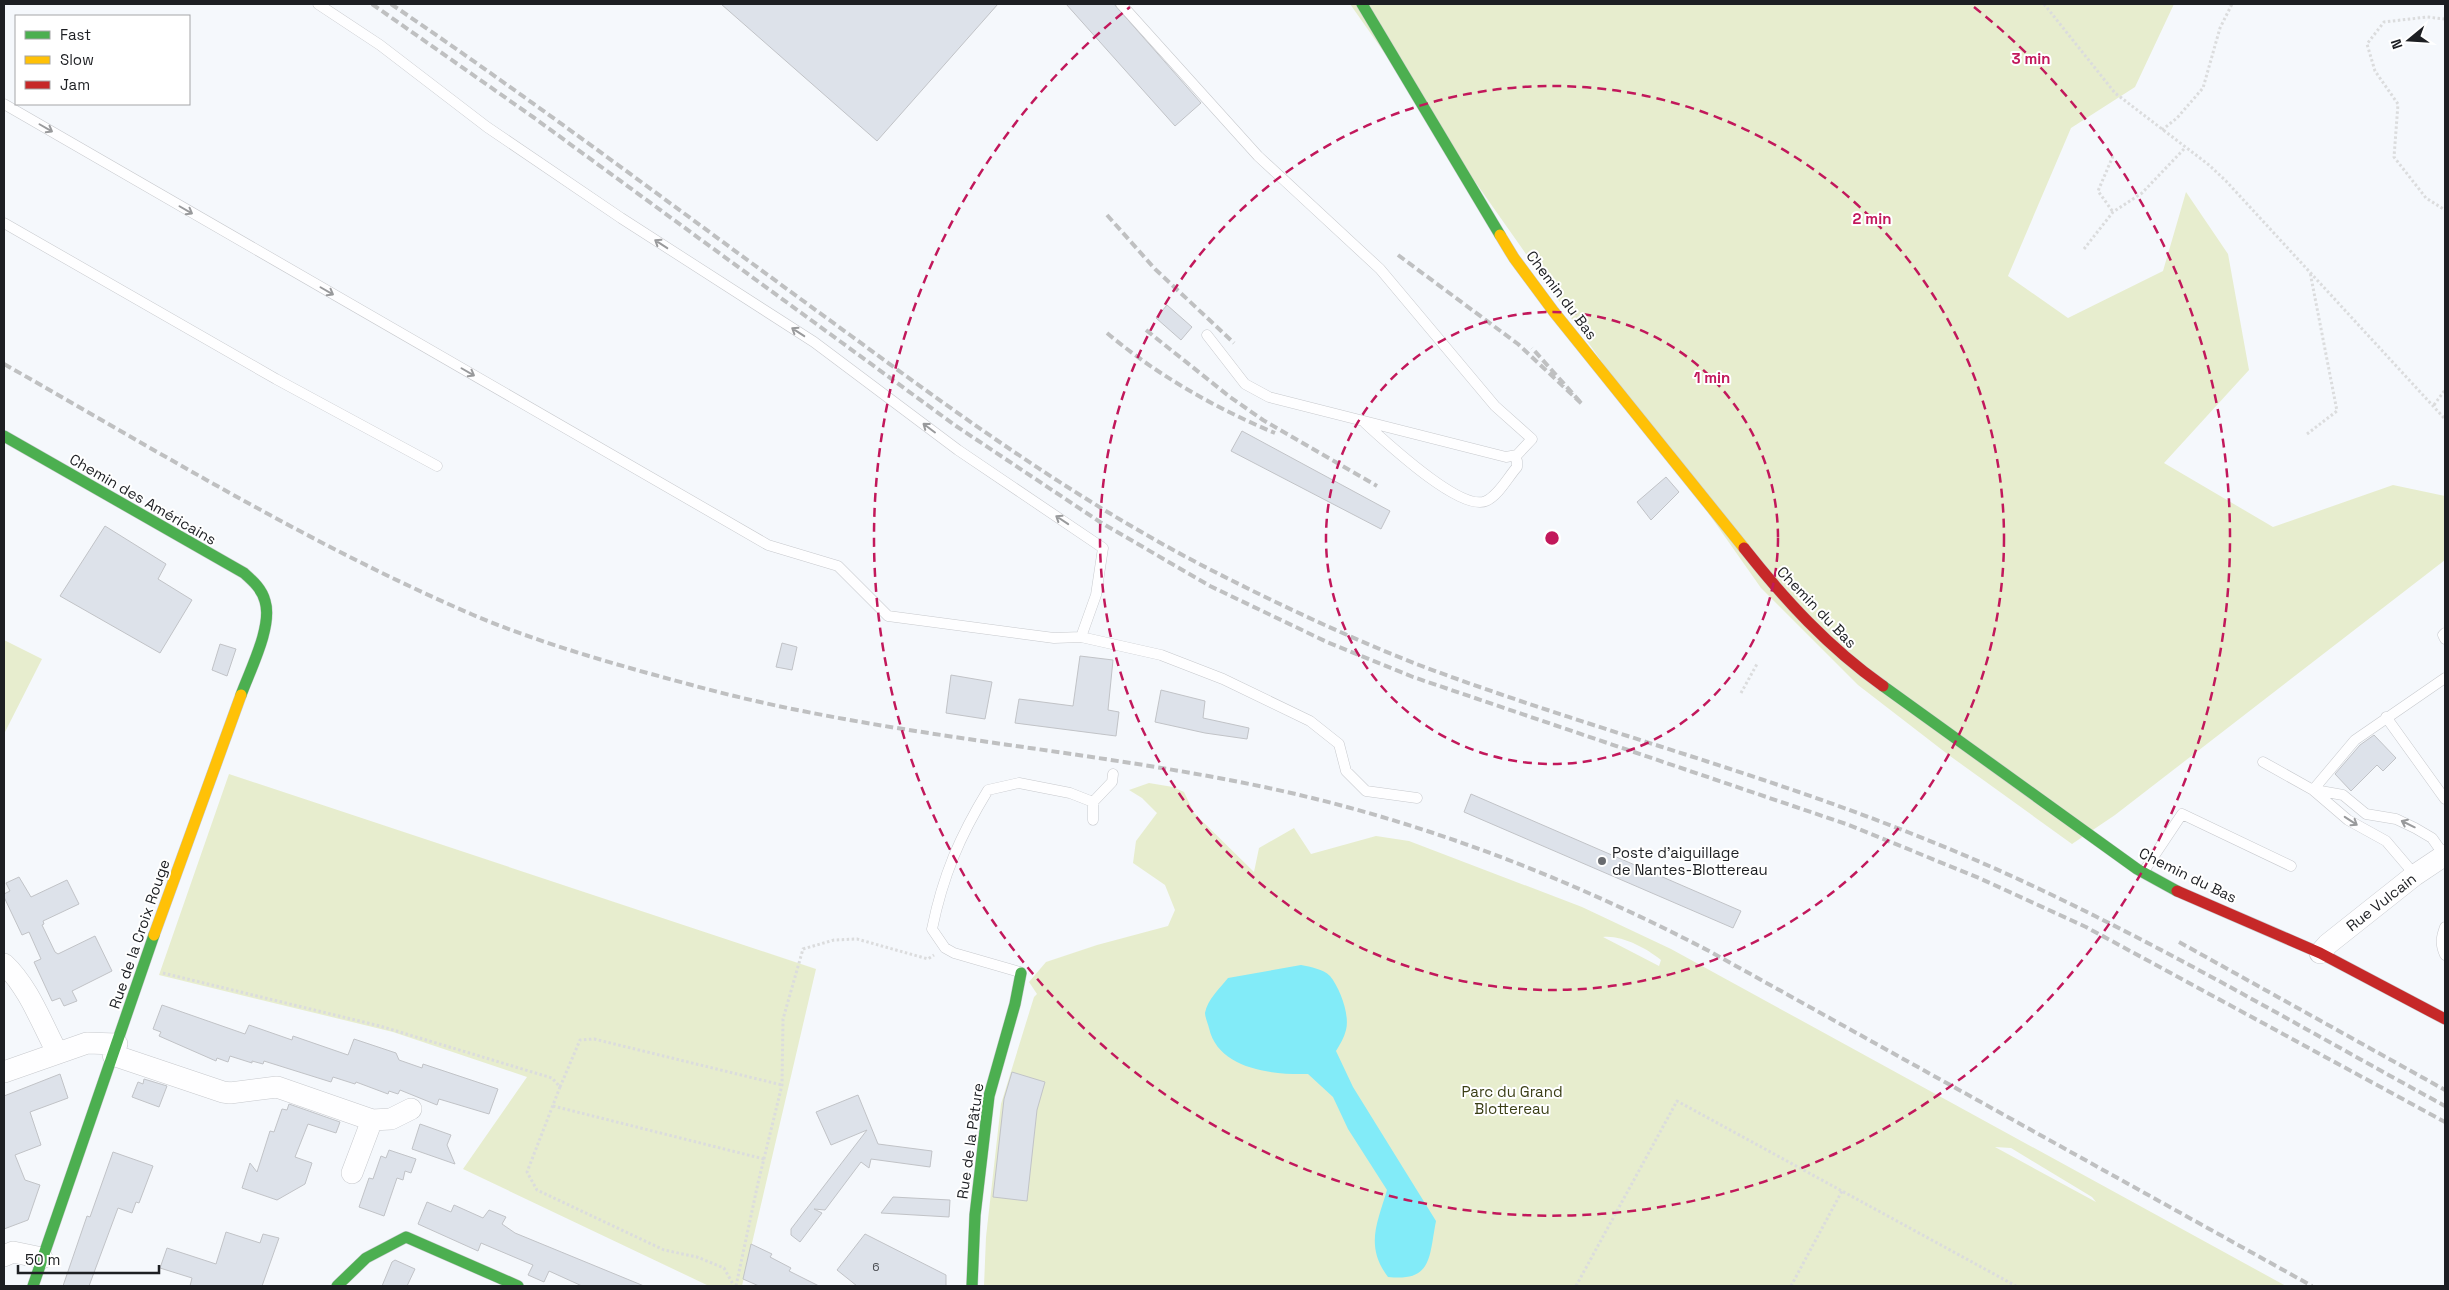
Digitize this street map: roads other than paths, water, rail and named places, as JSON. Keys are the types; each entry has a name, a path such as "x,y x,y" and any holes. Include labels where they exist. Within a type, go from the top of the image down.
{"street":[{"name":"Chemin du Bas","path":"1362,4 1514,258 1554,312 1779,592 1816,632 1857,668 2101,845 2143,872 2171,888 2320,953 2445,1019"},
{"name":"Chemin des Américains","path":"4,436 244,573 264,593"},
{"name":"Rue de la Croix Rouge","path":"33,1286 115,1049 141,966 267,623 268,609 264,593"},
{"name":"Rue Vulcain","path":"2320,953 2328,944 2415,875 2445,855"},
{"path":"4,964 11,971 28,997 57,1052"},
{"name":"Rue de la Pâture","path":"972,1286 975,1215 989,1096 1015,1004 1021,973"},
{"path":"4,1072 87,1043 115,1049 223,1092 230,1093 277,1087 372,1120 391,1119 411,1109"},
{"path":"352,1173 372,1120"},
{"path":"337,1286 366,1258 406,1236 518,1286"},
{"path":"4,1256 13,1252 42,1258"}],"lane":[{"path":"318,4 380,45 487,127 621,218 814,342 958,450 1103,548 1096,596 1081,637"},
{"path":"1121,4 1258,156 1380,269 1495,406 1532,439 1514,456 1506,457 1258,393 1236,375 1207,335"},
{"path":"4,104 768,545 838,566 888,616 1054,638 1081,637 1162,655 1223,679 1310,721 1339,744 1346,771 1366,790 1417,798"},
{"path":"4,224 276,380 437,466"},
{"path":"1364,421 1417,469 1473,502 1484,502 1493,497 1517,467 1517,461 1514,456"},
{"path":"2445,633 2443,635 2445,639"},
{"path":"2314,790 2354,740 2445,678"},
{"path":"2386,717 2445,799"},
{"path":"2263,762 2314,790 2348,820 2386,841 2415,875"},
{"path":"1093,820 1092,802 1112,782 1113,774"},
{"path":"1021,973 954,953 945,948 932,929 940,891 966,826 988,790 1019,783 1070,793 1092,802"},
{"path":"2314,790 2343,795 2366,814 2396,819 2415,828 2432,838 2445,855"},
{"path":"2143,872 2182,814 2291,866"},
{"path":"2445,927 2441,938 2441,948 2445,955"}],"water":[{"path":"1301,965 1324,972 1330,976 1337,987 1345,1009 1347,1024 1344,1036 1336,1051 1353,1087 1436,1221 1430,1255 1421,1271 1414,1275 1388,1277 1381,1266 1375,1245 1375,1235 1387,1190 1348,1129 1333,1097 1308,1074 1279,1073 1248,1067 1223,1053 1214,1042 1205,1015 1206,1008 1228,978"}],"railway":[{"path":"372,4 533,117 956,426 1100,522 1210,586 1327,642 1413,677 1849,825 1979,878 2086,927 2445,1122"},
{"path":"391,4 564,126 983,430 1073,491 1215,572 1367,644 1419,665 1541,708 1788,788 1910,833 1979,862 2048,893 2182,961 2445,1106"},
{"path":"1107,215 1155,269 1234,343"},
{"path":"1398,255 1518,344 1582,404 1532,348"},
{"path":"1146,330 1230,397 1263,420 1377,486"},
{"path":"1107,333 1166,377 1230,413 1275,433"},
{"path":"4,364 176,463 351,558 471,614 551,644 688,684 759,702 902,729 1192,773 1322,800 1436,834 1547,875 1656,924 1709,951 2312,1286"},
{"path":"2179,942 2445,1090"}],"place":[{"name":"Poste d’aiguillage de Nantes-Blottereau","path":"1602,861"}],"park label":[{"name":"Parc du Grand Blottereau","path":"1512,1100"}]}
